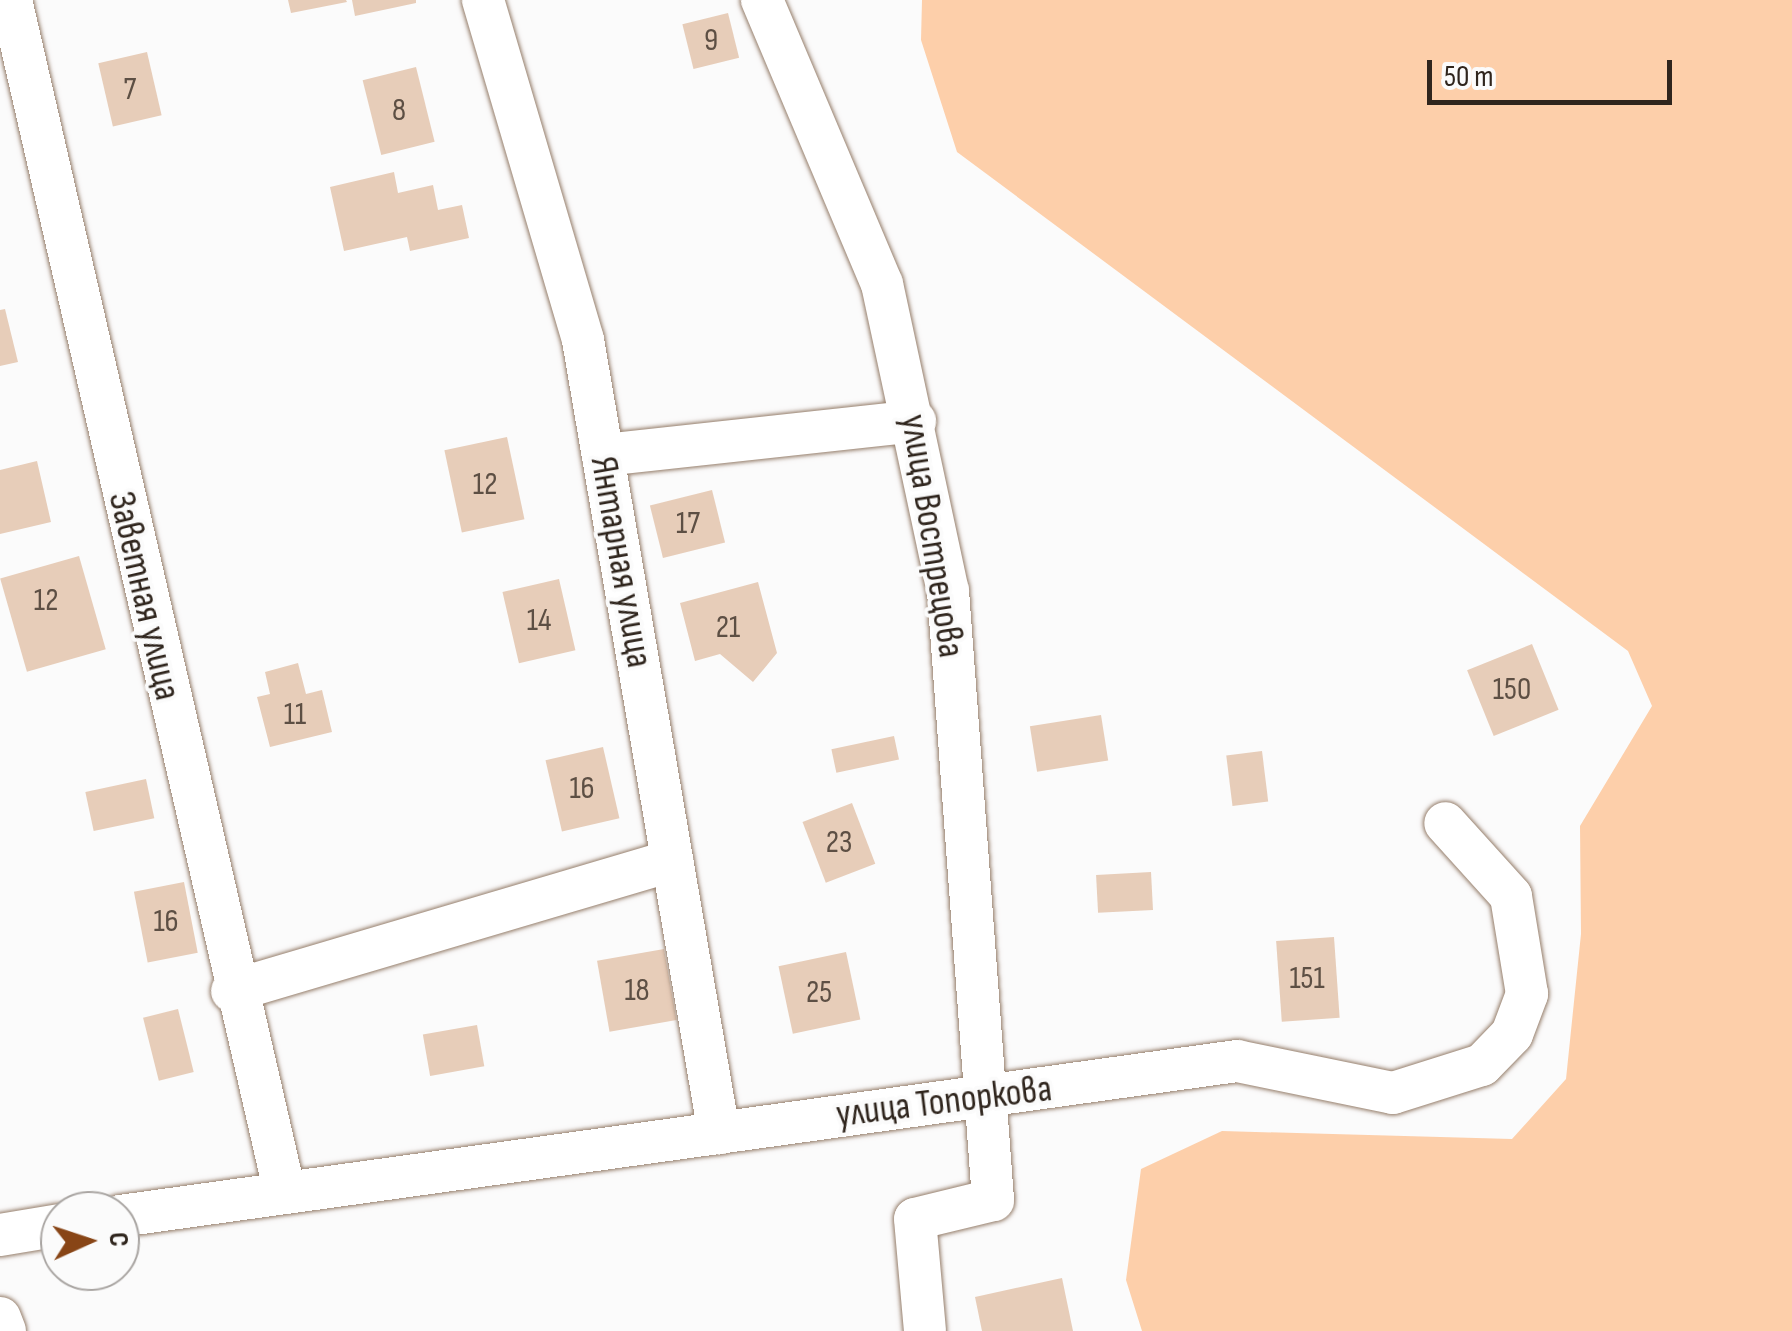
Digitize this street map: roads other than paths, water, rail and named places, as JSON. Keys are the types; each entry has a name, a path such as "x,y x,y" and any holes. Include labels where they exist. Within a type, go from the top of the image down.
{"street":[{"name":"Заветная улица","path":"11,0 232,991 284,1189"},
{"name":"Янтарная улица","path":"484,0 583,340 719,1133"},
{"name":"улица Вострецова","path":"762,0 882,284 915,421 948,591 994,1200 915,1219 925,1331"},
{"path":"602,455 915,421"},
{"name":"улица Топоркова","path":"140,1213 284,1189 986,1099 1236,1061 1393,1093 1482,1065 1512,1034 1527,994 1526,946 1511,896 1445,824"},
{"path":"232,991 672,861"},
{"path":"0,1235 40,1228"},
{"path":"0,1318 5,1331"}]}
